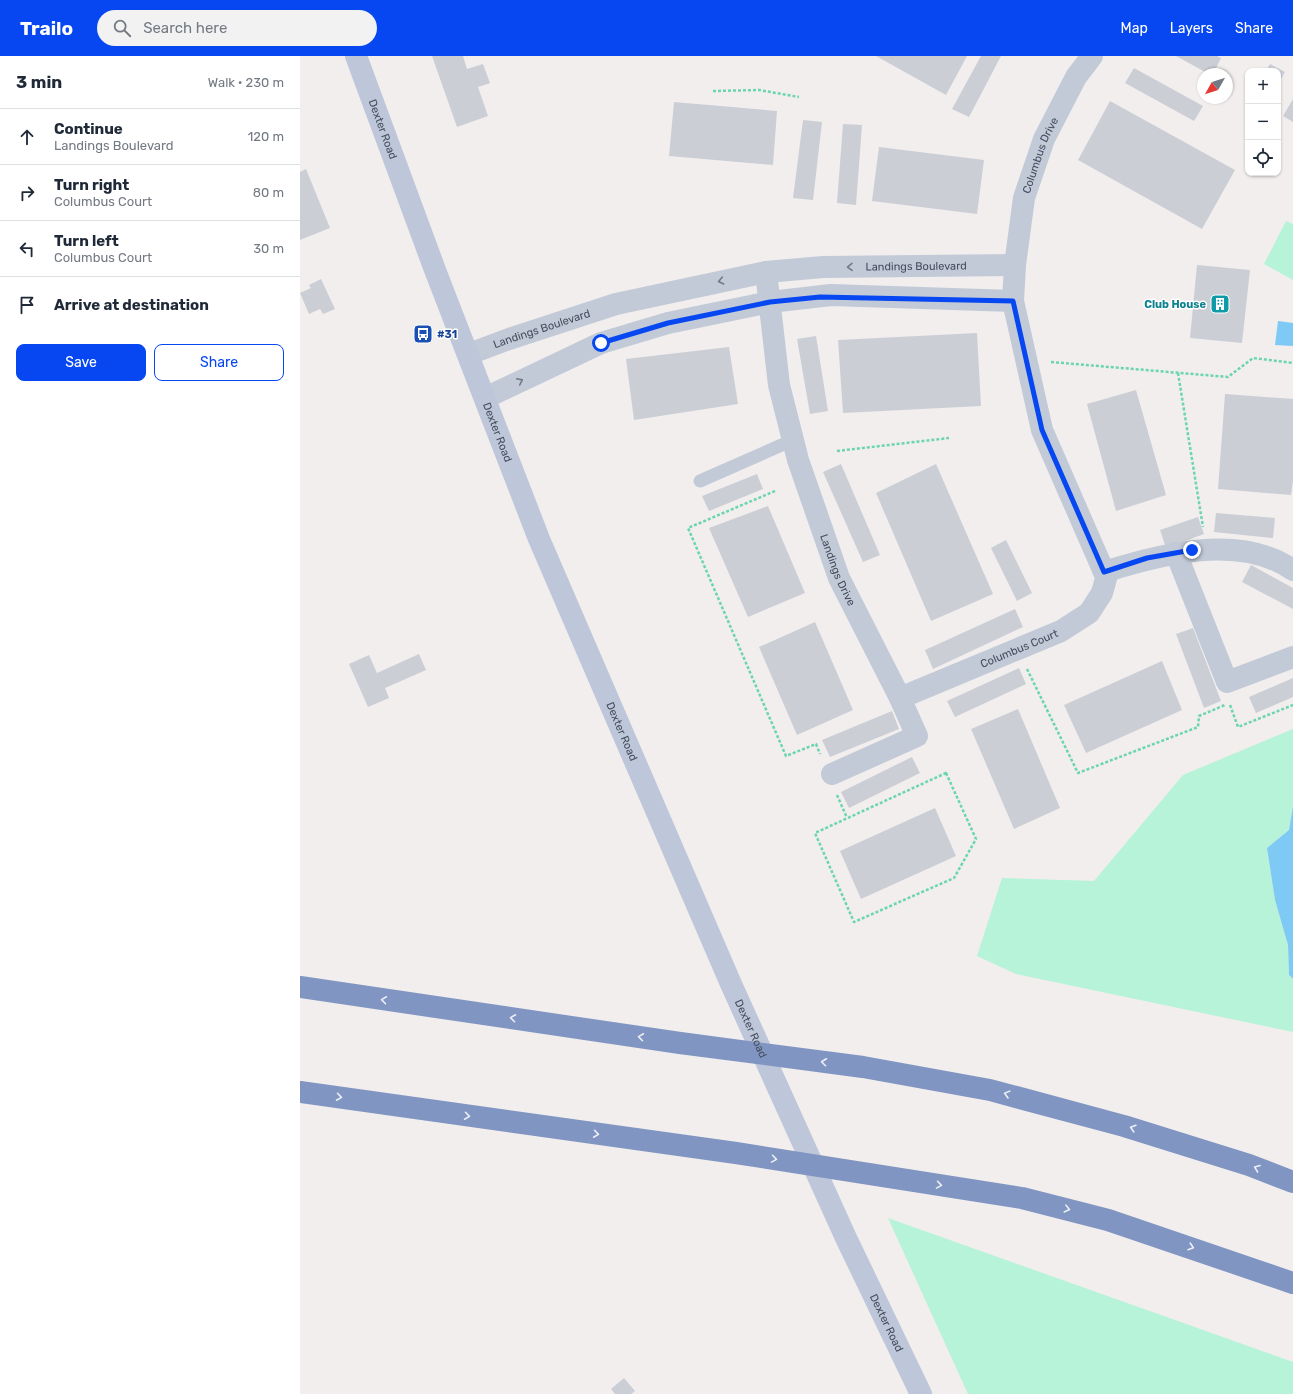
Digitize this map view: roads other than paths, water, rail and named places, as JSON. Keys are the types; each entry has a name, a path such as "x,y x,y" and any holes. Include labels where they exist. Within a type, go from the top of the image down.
{"highway":[{"path":"300,987 680,1043 863,1067 990,1090 1124,1126 1249,1165 1293,1182"},
{"path":"300,1092 736,1153 1022,1198 1108,1220 1293,1283"}],"main road":[{"name":"Dexter Road","path":"356,56 435,270 469,354 539,539 731,984 846,1238 921,1394"}],"street":[{"name":"Columbus Drive","path":"1015,265 1024,198 1044,139 1076,77 1092,56"},
{"name":"Landings Boulevard","path":"469,354 509,339 616,304 766,272 817,268 1015,265"},
{"name":"Columbus Court","path":"900,698 1061,631 1089,613 1102,593 1108,572 1104,572 1042,430 1013,301 1015,265"},
{"path":"817,268 820,297"},
{"path":"766,272 770,302"},
{"path":"485,398 601,343 668,323 770,302 820,297 1013,301"},
{"name":"Landings Drive","path":"770,302 779,385 793,440 839,578 900,698 917,736 830,774"},
{"path":"616,304 625,336"},
{"path":"1104,572 1147,558 1192,550 1242,551 1280,561 1293,570"},
{"path":"1176,553 1227,682 1293,658"}],"lane":[{"path":"700,481 793,440"}],"water":[{"path":"1278,321 1293,323 1293,346 1275,345"},
{"path":"1293,806 1293,979 1289,975 1288,945 1275,900 1267,848 1289,830"}],"place":[{"name":"Club House","path":"1220,304"},
{"name":"#31","path":"423,334"}]}
